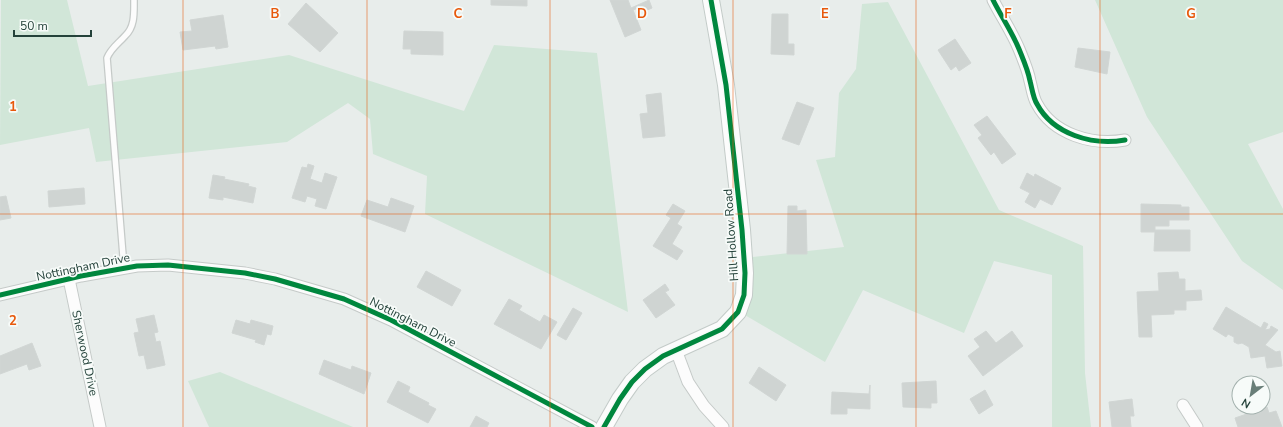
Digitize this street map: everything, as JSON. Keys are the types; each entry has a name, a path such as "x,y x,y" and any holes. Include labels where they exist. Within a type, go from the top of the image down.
{"street":[{"name":"Hill Hollow Road","path":"604,427 632,382 644,369 676,350 722,330 738,312 744,295 745,273 742,230 728,102 711,0"},
{"path":"993,0 1019,48 1030,79 1036,103 1045,116 1057,128 1090,141 1115,142 1124,140"},
{"name":"Nottingham Drive","path":"0,295 69,279 137,266 168,265 246,273 275,279 344,299 391,320 592,427"},
{"name":"Sherwood Drive","path":"69,279 100,427"},
{"path":"676,350 688,382 704,406 723,427"},
{"path":"1183,405 1197,427"}],"lane":[{"path":"124,268 107,58 110,50 127,35 132,24 134,0"}],"green space":[{"path":"1,0 67,0 88,86 289,55 464,111 494,45 597,53 628,312 425,214 427,176 373,154 370,119 348,103 287,142 96,162 89,128 0,145"},
{"path":"1095,0 1283,0 1283,132 1248,144 1283,209 1283,290 1242,261 1147,117"},
{"path":"888,2 999,210 1083,246 1085,373 1091,427 1052,427 1052,275 994,261 964,333 863,290 825,362 738,311 744,258 844,247 816,160 835,157 839,93 856,69 862,4"},
{"path":"220,372 353,427 209,427 188,381"}],"building":[{"path":"491,0 527,0 527,6 491,5"},
{"path":"610,0 628,0 631,8 649,0 652,8 645,11 643,6 633,10 641,30 625,37"},
{"path":"306,3 338,33 320,52 288,24"},
{"path":"772,14 788,14 788,44 794,44 794,55 771,54"},
{"path":"223,15 228,47 216,49 215,46 183,50 180,32 192,31 190,20"},
{"path":"404,31 443,32 443,55 411,54 411,49 403,49"},
{"path":"955,39 971,63 959,71 956,66 951,70 938,50"},
{"path":"1078,48 1110,52 1107,74 1075,67"},
{"path":"661,93 665,136 643,138 640,114 648,113 646,95"},
{"path":"797,102 814,108 799,145 782,139"},
{"path":"987,116 1016,154 1002,164 994,152 991,155 978,138 982,135 974,125"},
{"path":"308,164 314,166 310,179 322,183 325,173 337,177 326,209 315,206 317,199 307,196 305,202 292,198 302,167 307,168"},
{"path":"1027,173 1034,177 1035,174 1061,188 1052,205 1040,199 1035,208 1025,202 1030,193 1020,188"},
{"path":"213,175 225,177 224,179 249,184 248,186 256,188 253,203 223,197 223,200 209,198"},
{"path":"84,188 85,204 49,207 48,191"},
{"path":"6,196 11,218 0,220 0,197"},
{"path":"391,198 414,206 405,232 361,216 367,200 388,207"},
{"path":"673,204 685,211 677,224 682,227 672,244 683,251 677,260 653,246 671,218 666,215"},
{"path":"1141,204 1181,205 1181,207 1189,207 1189,220 1169,220 1169,226 1155,226 1155,230 1190,230 1190,251 1154,251 1155,232 1141,232"},
{"path":"788,206 797,206 797,211 806,210 807,254 787,254"},
{"path":"426,271 461,290 452,306 417,287"},
{"path":"1178,272 1179,279 1185,279 1185,291 1201,290 1202,300 1186,301 1186,310 1174,310 1174,314 1151,315 1152,337 1139,337 1137,292 1159,291 1158,273"},
{"path":"665,284 669,290 665,292 675,305 656,318 643,300"},
{"path":"509,299 522,306 519,310 540,322 544,315 557,322 541,349 494,324"},
{"path":"1226,307 1261,328 1264,322 1268,324 1265,330 1270,329 1271,326 1278,330 1265,345 1276,352 1280,351 1282,366 1267,368 1265,356 1251,358 1249,347 1242,343 1238,344 1234,342 1234,337 1228,334 1226,337 1213,329"},
{"path":"573,308 582,313 566,340 557,335"},
{"path":"154,315 158,332 154,333 156,342 160,341 165,365 147,369 144,355 139,356 134,333 139,332 136,319"},
{"path":"236,320 250,324 251,320 273,326 271,335 267,334 264,345 255,342 256,340 232,333"},
{"path":"986,331 996,343 1012,331 1023,346 983,376 968,356 980,347 974,339"},
{"path":"32,343 41,366 29,370 27,364 0,374 0,356"},
{"path":"324,360 351,370 352,366 371,373 364,394 319,374"},
{"path":"759,367 786,385 776,401 749,383"},
{"path":"398,381 410,387 408,392 429,403 428,405 436,409 428,423 387,402"},
{"path":"936,381 937,403 931,403 931,408 903,407 902,383"},
{"path":"870,385 870,409 847,408 847,414 831,414 832,392 869,394"},
{"path":"985,390 993,405 979,414 970,399"},
{"path":"1132,399 1134,416 1130,416 1131,427 1112,427 1109,402"},
{"path":"1276,411 1282,427 1238,427 1235,418 1244,415 1271,415 1271,412"},
{"path":"476,416 489,423 487,427 470,427"}],"cycle path":[{"path":"604,427 620,399 632,382 645,369 663,356 722,329 738,312 744,295 745,273 742,230 726,85 711,0"},
{"path":"993,0 1016,43 1027,69 1034,99 1044,114 1053,123 1075,136 1100,141 1125,140"},
{"path":"0,295 81,276 137,266 168,265 245,273 275,279 344,299 391,320 592,427"}]}
